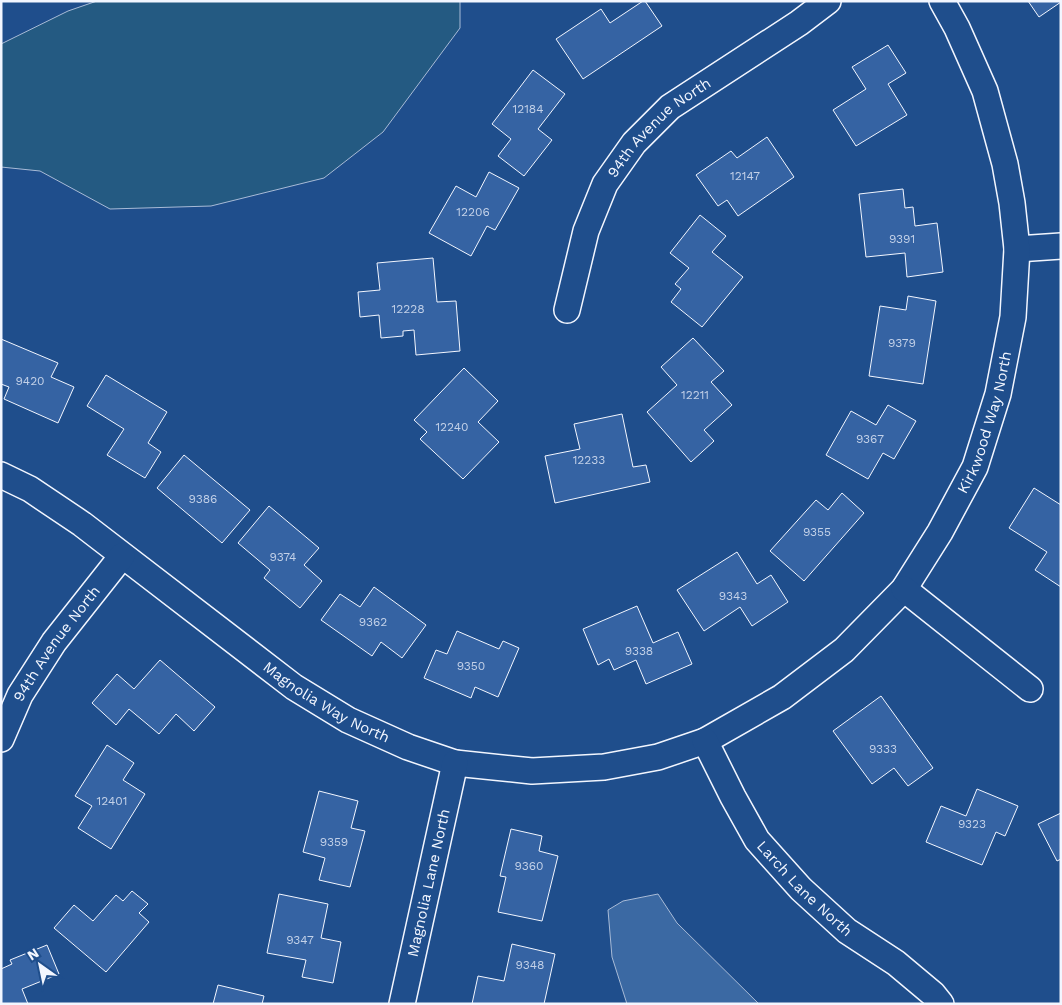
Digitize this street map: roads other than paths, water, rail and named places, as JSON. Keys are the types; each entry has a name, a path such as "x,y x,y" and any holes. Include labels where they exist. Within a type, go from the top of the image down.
{"street":[{"name":"94th Avenue North","path":"567,310 586,231 604,184 634,142 670,107 799,23 828,1"},
{"name":"Kirkwood Way North","path":"705,742 782,697 844,650 904,589 940,532 975,467 998,394 1013,317 1017,249 1012,203 1006,172 985,92 957,28 942,1"},
{"path":"1017,249 1061,246"},
{"name":"Magnolia Way North","path":"1,475 30,489 82,524 294,687 348,720 408,747 454,763 532,771 594,769 658,757 705,742"},
{"name":"94th Avenue North","path":"1,738 20,695 54,642 122,556"},
{"path":"904,589 1030,689"},
{"name":"Larch Lane North","path":"705,742 757,840 801,889 847,931 896,963 933,994 941,1004"},
{"name":"Magnolia Lane North","path":"402,1004 454,763"}]}
